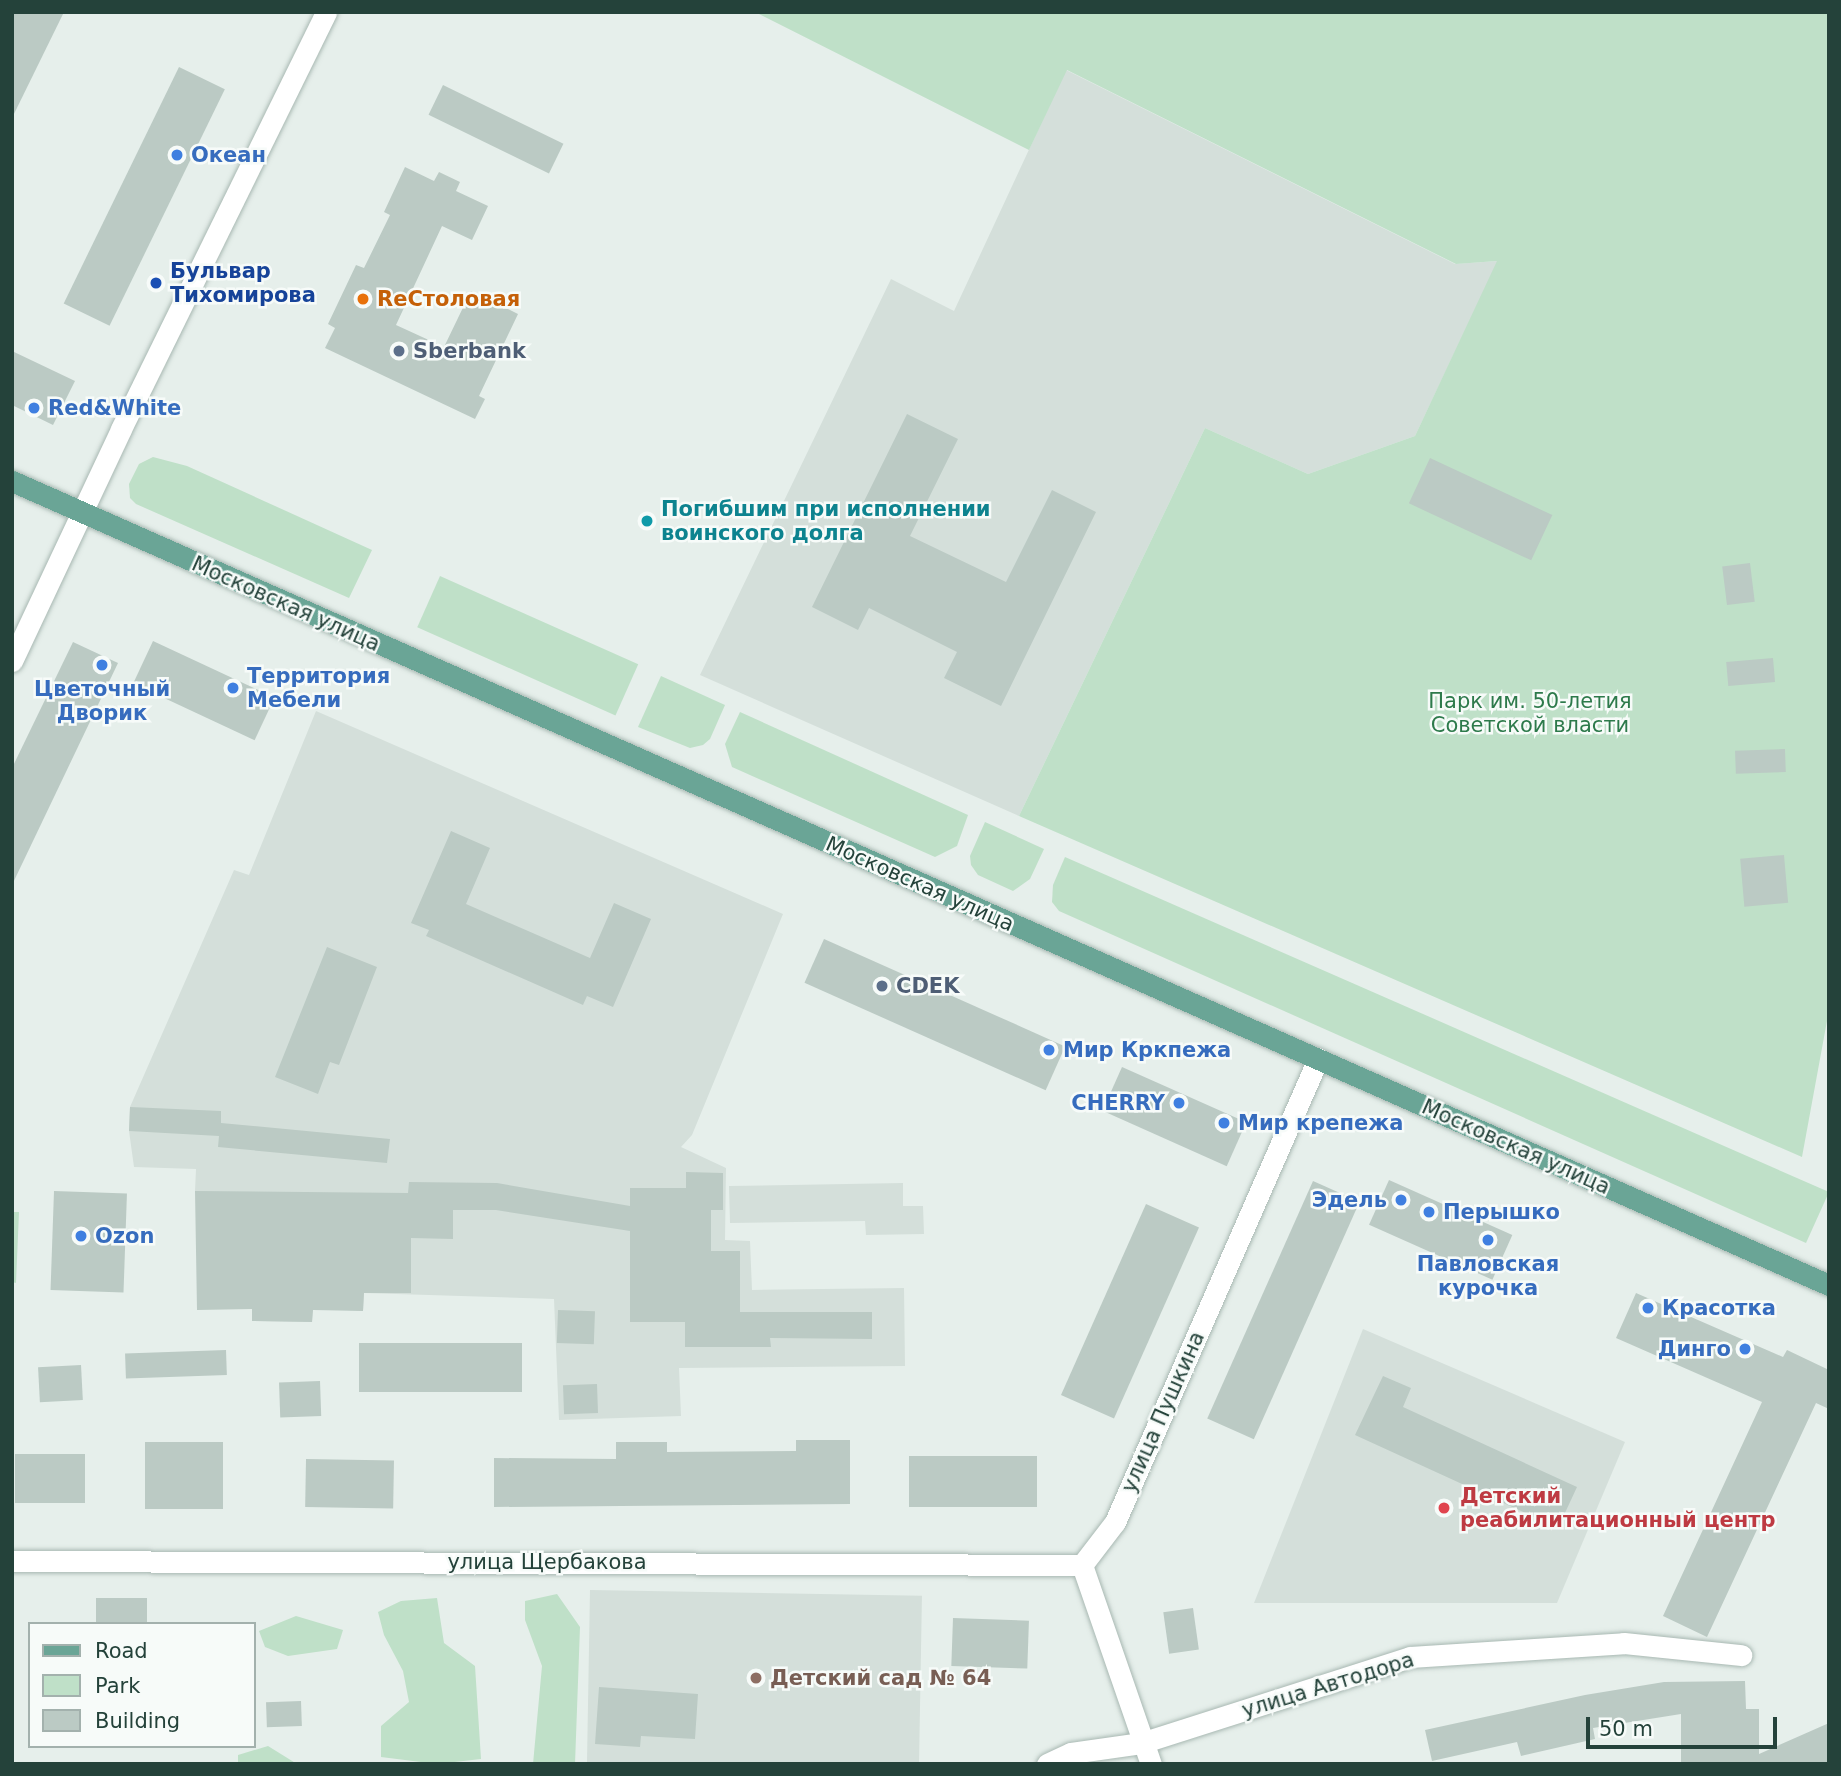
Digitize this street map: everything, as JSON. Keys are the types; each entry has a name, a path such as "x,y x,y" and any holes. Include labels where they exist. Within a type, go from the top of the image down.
{"main road":[{"name":"Московская улица","path":"12,481 1829,1285"}],"street":[{"path":"12,661 127,417 326,12"},
{"name":"улица Пушкина","path":"1082,1565 1115,1522 1318,1059"},
{"name":"улица Щербакова","path":"12,1561 1082,1565"},
{"path":"1082,1565 1141,1743 1151,1764"},
{"name":"улица Автодора","path":"1046,1764 1071,1753 1141,1743 1410,1657 1624,1643 1741,1655"}],"shaded area":[{"path":"1066,70 1455,264 1498,261 1415,436 1308,474 1205,428 1019,816 700,675 891,279 954,311"},
{"path":"316,711 783,914 692,1135 681,1147 726,1168 725,1240 750,1241 752,1290 904,1288 905,1366 679,1368 681,1416 559,1420 554,1299 364,1293 363,1311 313,1308 312,1322 252,1321 252,1309 195,1191 196,1169 134,1167 129,1131 130,1107 234,870 249,875"},
{"path":"903,1183 903,1206 923,1206 924,1234 866,1235 865,1221 730,1223 729,1186"},
{"name":"Детский реабилитационный центр","path":"1363,1329 1625,1442 1557,1603 1254,1603"},
{"name":"Детский сад № 64","path":"590,1590 922,1596 919,1764 587,1764"}],"green space":[{"name":"Парк им. 50-летия Советской власти","path":"755,12 1829,12 1829,1010 1802,1157 1019,816 1205,428 1308,474 1415,436 1497,261 1456,264 1067,70 1029,150"},
{"path":"153,457 187,466 372,550 349,598 136,504 130,498 129,484 139,464"},
{"path":"440,576 638,664 615,715 417,627"},
{"path":"661,676 725,705 710,739 703,745 690,748 638,727"},
{"path":"740,712 968,815 957,846 935,857 732,767 725,744"},
{"path":"985,822 1044,849 1030,879 1013,891 978,875 971,865 970,856"},
{"path":"1065,857 1829,1192 1806,1243 1059,911 1052,902 1053,885"},
{"path":"12,1212 19,1212 16,1283 12,1282"},
{"path":"557,1594 580,1627 575,1764 533,1764 542,1666 525,1620 525,1601"},
{"path":"437,1598 444,1643 475,1666 481,1759 437,1764 381,1757 381,1726 409,1702 403,1671 384,1635 378,1612 401,1601"},
{"path":"296,1616 343,1630 337,1649 288,1656 265,1647 259,1631"},
{"path":"268,1746 297,1764 238,1764 238,1755"}],"building":[{"path":"12,12 64,12 12,118"},
{"path":"179,67 225,89 110,326 64,303"},
{"path":"443,85 563,144 549,173 429,115"},
{"path":"405,167 434,181 439,172 460,182 456,191 488,206 472,240 442,226 396,325 444,347 471,291 518,314 479,396 485,399 475,419 325,348 335,328 328,324 356,265 364,268 390,215 384,212"},
{"path":"12,351 75,381 53,425 12,405"},
{"path":"907,414 958,439 910,536 1006,582 1052,490 1096,512 1001,706 944,678 957,652 869,608 858,630 812,607"},
{"path":"1430,458 1552,515 1531,560 1409,503"},
{"path":"1750,563 1755,602 1727,605 1722,566"},
{"path":"153,641 274,698 255,740 133,684"},
{"path":"73,642 118,663 12,885 12,768"},
{"path":"1773,658 1775,682 1728,686 1726,662"},
{"path":"1785,749 1786,772 1736,774 1735,751"},
{"path":"451,831 490,848 466,904 590,958 614,903 651,919 613,1007 587,996 583,1005 426,936 429,930 411,923"},
{"path":"1784,855 1788,903 1744,907 1740,859"},
{"path":"824,939 1065,1046 1046,1090 804,983"},
{"path":"327,947 377,967 339,1065 330,1062 318,1094 275,1077"},
{"path":"1122,1067 1246,1122 1227,1166 1102,1111"},
{"path":"130,1107 221,1111 221,1123 390,1139 387,1163 218,1147 219,1136 129,1131"},
{"path":"686,1172 723,1173 723,1210 711,1210 711,1251 740,1251 740,1312 872,1312 872,1339 770,1338 771,1347 685,1347 685,1322 630,1322 630,1231 496,1210 453,1210 453,1239 411,1238 411,1293 364,1293 363,1311 313,1310 312,1322 252,1321 252,1309 197,1310 195,1191 408,1193 409,1182 497,1183 630,1206 630,1188 686,1188"},
{"path":"1389,1180 1512,1235 1492,1280 1369,1225"},
{"path":"1313,1181 1360,1202 1254,1439 1207,1419"},
{"path":"54,1191 127,1194 124,1292 51,1290"},
{"path":"1146,1204 1199,1228 1114,1419 1061,1395"},
{"path":"1636,1293 1783,1357 1787,1350 1829,1370 1829,1409 1816,1403 1707,1637 1663,1616 1762,1402 1616,1338"},
{"path":"558,1310 595,1311 594,1344 557,1343"},
{"path":"359,1343 522,1343 522,1392 359,1392"},
{"path":"226,1350 227,1375 126,1379 125,1354"},
{"path":"81,1365 83,1400 40,1402 38,1367"},
{"path":"1383,1376 1411,1388 1403,1407 1577,1487 1558,1528 1355,1435"},
{"path":"320,1381 321,1416 280,1417 279,1382"},
{"path":"597,1384 598,1413 564,1414 563,1385"},
{"path":"796,1440 850,1440 850,1504 494,1507 494,1458 616,1459 616,1442 667,1442 667,1452 796,1451"},
{"path":"145,1442 223,1442 223,1509 145,1509"},
{"path":"15,1454 85,1454 85,1503 15,1503"},
{"path":"909,1456 1037,1456 1037,1507 909,1507"},
{"path":"306,1459 394,1461 393,1509 305,1507"},
{"path":"96,1598 147,1598 147,1622 96,1622"},
{"path":"1193,1608 1199,1650 1169,1654 1163,1612"},
{"path":"953,1618 1029,1621 1027,1669 951,1666"},
{"path":"1745,1681 1746,1709 1759,1709 1759,1754 1829,1723 1829,1764 1681,1764 1681,1714 1593,1728 1595,1739 1521,1756 1517,1742 1432,1761 1425,1730 1585,1695 1664,1682"},
{"path":"599,1687 698,1694 695,1739 641,1736 640,1747 595,1744"},
{"path":"301,1701 302,1726 267,1727 266,1702"}],"place":[{"name":"Океан","path":"177,155"},
{"name":"Бульвар Тихомирова","path":"156,283"},
{"name":"ReСтоловая","path":"363,299"},
{"name":"Sberbank","path":"399,351"},
{"name":"Red&White","path":"34,408"},
{"name":"Погибшим при исполнении воинского долга","path":"647,521"},
{"name":"Цветочный Дворик","path":"102,665"},
{"name":"Территория Мебели","path":"233,688"},
{"name":"CDEK","path":"882,986"},
{"name":"Мир Кркпежа","path":"1049,1050"},
{"name":"CHERRY","path":"1179,1103"},
{"name":"Мир крепежа","path":"1224,1123"},
{"name":"Эдель","path":"1401,1200"},
{"name":"Перышко","path":"1429,1212"},
{"name":"Ozon","path":"81,1236"},
{"name":"Павловская курочка","path":"1488,1240"},
{"name":"Красотка","path":"1648,1308"},
{"name":"Динго","path":"1745,1349"},
{"name":"Детский реабилитационный центр","path":"1444,1508"},
{"name":"Детский сад № 64","path":"756,1678"}]}
